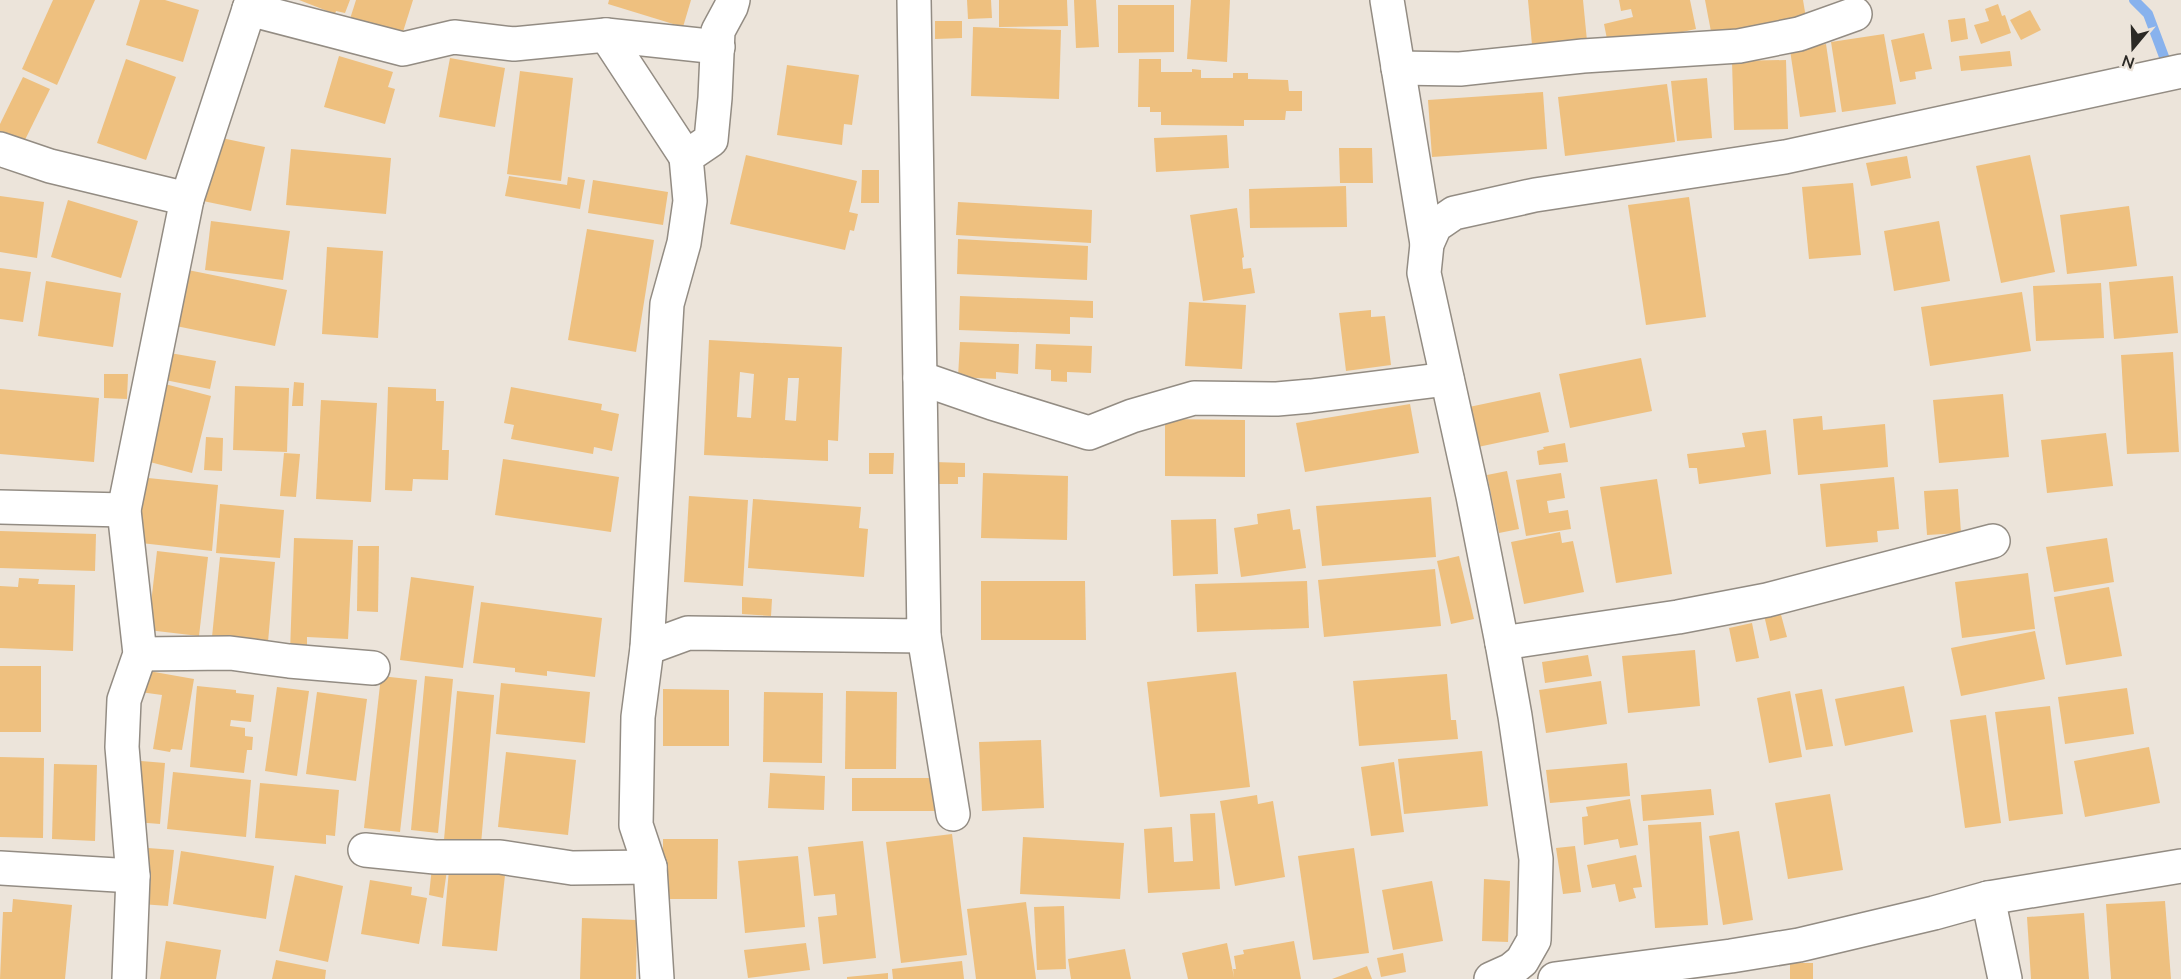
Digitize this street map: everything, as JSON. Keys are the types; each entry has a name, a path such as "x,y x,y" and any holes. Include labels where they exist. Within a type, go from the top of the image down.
{"street":[{"path":"686,157 711,140 718,31 733,0"},
{"path":"914,0 924,636 953,814"},
{"path":"1387,0 1427,244 1424,273 1473,496 1502,643 1536,859 1534,939 1525,970 1511,970 1491,979"},
{"path":"129,979 134,876 122,747 124,700 140,654 124,510 188,200 250,5 403,49 454,37 514,44 606,35 718,48"},
{"path":"1398,68 1460,69 1583,56 1739,46 1799,34 1855,14"},
{"path":"606,35 686,157 690,201 684,243 667,304 647,648 638,717 636,825 650,867 657,979"},
{"path":"1427,244 1435,226 1454,213 1535,195 1785,157 2171,74"},
{"path":"0,149 50,166 188,200"},
{"path":"920,378 992,404 1089,433 1132,416 1194,398 1300,397 1447,379"},
{"path":"0,507 124,510"},
{"path":"1502,643 1767,600 1994,541"},
{"path":"647,648 688,633 924,636"},
{"path":"140,654 230,653 373,668"},
{"path":"365,850 435,858 500,857 572,868 650,867"},
{"path":"1555,979 1799,945 1988,898 2181,866"},
{"path":"0,868 134,876"},
{"path":"1988,898 2005,979"}],"building":[{"path":"53,0 95,0 57,85 22,69"},
{"path":"140,0 165,0 199,10 183,62 126,45"},
{"path":"299,0 350,0 345,13 336,11 335,14"},
{"path":"356,0 413,0 402,35 350,19"},
{"path":"609,0 691,0 683,27 608,4"},
{"path":"967,0 991,0 992,18 968,19"},
{"path":"999,0 1067,0 1068,26 999,27"},
{"path":"1074,0 1096,0 1099,47 1076,48"},
{"path":"1191,0 1230,0 1227,62 1187,59"},
{"path":"1528,0 1583,0 1587,41 1532,45"},
{"path":"1619,0 1690,0 1696,29 1641,41 1608,44 1604,24 1633,17 1631,9 1621,11"},
{"path":"1705,0 1803,0 1806,18 1712,37"},
{"path":"1998,4 2002,16 2005,15 2011,33 1981,44 1974,25 1989,21 1985,9"},
{"path":"1118,5 1174,5 1174,52 1118,53"},
{"path":"2030,10 2041,30 2021,40 2010,20"},
{"path":"1965,18 1968,39 1951,42 1948,20"},
{"path":"935,21 962,21 962,38 935,39"},
{"path":"973,27 1061,30 1059,99 971,96"},
{"path":"1924,33 1932,69 1915,72 1916,79 1900,82 1891,40"},
{"path":"1884,34 1896,104 1842,112 1831,42"},
{"path":"1826,44 1836,112 1800,117 1790,50"},
{"path":"2010,51 2012,66 1961,71 1959,56"},
{"path":"339,56 393,72 388,87 395,89 385,124 324,107"},
{"path":"450,58 505,68 495,127 439,117"},
{"path":"126,59 176,77 146,160 97,143"},
{"path":"1139,59 1161,59 1161,72 1201,70 1201,78 1233,78 1233,73 1248,73 1248,79 1288,80 1289,91 1302,91 1302,111 1286,111 1285,120 1244,120 1244,126 1161,125 1161,112 1150,112 1150,107 1138,107"},
{"path":"1786,60 1788,129 1734,130 1732,61"},
{"path":"787,65 859,75 852,125 844,124 842,145 777,135"},
{"path":"520,71 573,78 561,181 507,174"},
{"path":"23,77 50,89 20,150 0,141 0,124"},
{"path":"1707,78 1712,138 1677,141 1671,81"},
{"path":"1667,84 1675,142 1565,156 1558,97"},
{"path":"1543,92 1547,149 1432,157 1428,100"},
{"path":"1227,135 1229,168 1156,172 1154,138"},
{"path":"217,137 265,147 251,211 203,201"},
{"path":"1339,148 1372,148 1373,183 1340,183"},
{"path":"291,149 391,158 386,214 286,205"},
{"path":"746,155 857,181 849,212 858,214 854,231 850,230 845,250 730,224"},
{"path":"2030,155 2055,272 2001,283 1976,166"},
{"path":"1907,156 1911,178 1871,186 1866,163"},
{"path":"862,170 879,170 879,203 861,203"},
{"path":"509,176 567,185 568,177 585,180 580,209 505,196"},
{"path":"593,180 668,192 663,225 588,213"},
{"path":"1853,183 1861,255 1809,259 1802,187"},
{"path":"1346,186 1347,227 1250,228 1249,189"},
{"path":"0,196 44,202 37,258 0,252"},
{"path":"1689,197 1706,317 1646,325 1628,205"},
{"path":"68,200 138,221 121,278 51,257"},
{"path":"958,202 1092,210 1091,243 956,235"},
{"path":"2129,206 2137,266 2067,274 2060,215"},
{"path":"1237,208 1244,257 1242,258 1243,269 1251,268 1255,293 1203,301 1190,215"},
{"path":"211,221 290,231 283,280 205,270"},
{"path":"1939,221 1950,281 1894,291 1884,231"},
{"path":"587,229 654,240 636,352 568,340"},
{"path":"958,239 1088,246 1087,280 957,274"},
{"path":"327,247 383,251 378,338 322,334"},
{"path":"0,268 31,272 23,322 0,319"},
{"path":"183,269 287,290 275,346 171,325"},
{"path":"2173,276 2178,333 2114,339 2109,282"},
{"path":"46,281 121,293 113,347 38,336"},
{"path":"2101,283 2104,338 2036,341 2033,286"},
{"path":"2022,292 2031,351 1930,366 1921,307"},
{"path":"960,296 1093,301 1093,318 1070,317 1070,334 959,330"},
{"path":"1189,302 1246,305 1242,369 1185,366"},
{"path":"1371,310 1371,317 1385,316 1391,365 1346,371 1339,313"},
{"path":"709,340 842,347 838,441 828,440 828,461 704,455","holes":["740,372 754,374 751,418 737,417","788,378 799,378 796,421 785,420"]},
{"path":"960,342 1019,344 1018,374 996,372 996,379 958,377"},
{"path":"1036,344 1092,346 1091,373 1067,372 1067,382 1051,381 1051,370 1035,369"},
{"path":"2173,352 2179,452 2127,454 2121,355"},
{"path":"170,353 216,361 210,389 165,380"},
{"path":"1641,358 1652,411 1570,428 1559,374"},
{"path":"104,374 128,374 127,399 104,398"},
{"path":"294,382 304,383 303,406 292,406"},
{"path":"165,384 211,396 192,473 146,461"},
{"path":"235,386 289,388 287,452 233,450"},
{"path":"388,387 436,389 436,401 444,401 442,450 449,450 448,480 413,479 412,491 385,490"},
{"path":"511,387 602,404 601,410 619,414 612,451 594,447 593,454 511,439 514,425 504,423"},
{"path":"0,389 99,398 94,462 0,454"},
{"path":"1540,392 1549,432 1478,447 1469,407"},
{"path":"2003,394 2009,457 1939,463 1933,400"},
{"path":"321,400 377,403 371,502 316,499"},
{"path":"1410,404 1419,453 1305,472 1296,423"},
{"path":"1822,416 1823,430 1885,424 1888,467 1798,475 1793,419"},
{"path":"1165,419 1245,420 1245,477 1165,476"},
{"path":"1766,430 1771,474 1699,484 1697,468 1689,468 1687,454 1745,447 1742,433"},
{"path":"2106,433 2113,486 2047,493 2041,440"},
{"path":"206,437 223,438 222,471 204,470"},
{"path":"1565,443 1568,462 1539,465 1537,451 1544,449 1543,447"},
{"path":"284,453 300,454 296,497 280,496"},
{"path":"869,453 894,453 893,474 869,474"},
{"path":"503,459 619,477 611,532 495,515"},
{"path":"935,462 965,463 965,477 958,477 958,484 934,484"},
{"path":"1507,471 1519,529 1499,533 1487,475"},
{"path":"983,473 1068,476 1067,540 981,538"},
{"path":"1561,473 1565,498 1547,501 1549,513 1568,510 1571,529 1526,536 1516,480"},
{"path":"138,477 218,485 212,551 132,542"},
{"path":"1894,477 1899,529 1877,531 1878,542 1826,547 1820,484"},
{"path":"1657,479 1672,574 1616,583 1600,487"},
{"path":"1958,489 1961,533 1927,535 1924,491"},
{"path":"689,496 748,500 743,586 684,582"},
{"path":"1431,497 1436,557 1322,566 1316,506"},
{"path":"753,499 861,507 859,528 868,529 864,577 748,568"},
{"path":"220,504 284,510 280,558 216,553"},
{"path":"1290,509 1293,530 1300,529 1306,568 1241,577 1234,528 1258,524 1257,514"},
{"path":"1216,519 1218,574 1173,576 1171,520"},
{"path":"0,531 96,534 95,571 0,568"},
{"path":"1560,532 1562,543 1573,541 1584,592 1524,604 1511,542"},
{"path":"294,538 353,540 348,639 307,637 307,653 290,652"},
{"path":"2107,538 2114,582 2054,592 2046,547"},
{"path":"358,546 379,546 378,612 357,611"},
{"path":"157,551 208,557 199,636 148,630"},
{"path":"1459,556 1474,619 1451,624 1437,561"},
{"path":"220,557 275,562 268,642 212,637"},
{"path":"1435,569 1441,626 1324,637 1318,580"},
{"path":"2028,573 2035,629 1962,638 1955,582"},
{"path":"411,577 474,586 463,668 400,660"},
{"path":"19,578 39,579 38,584 75,585 73,651 0,648 0,586 18,587"},
{"path":"981,581 1085,581 1086,640 981,640"},
{"path":"1307,581 1309,628 1197,632 1195,584"},
{"path":"2109,587 2122,656 2066,665 2054,597"},
{"path":"742,597 772,599 771,616 742,614"},
{"path":"481,602 602,618 595,677 547,671 547,676 515,672 515,668 473,663"},
{"path":"1780,611 1787,637 1770,641 1764,615"},
{"path":"1752,623 1759,658 1736,662 1729,628"},
{"path":"2035,631 2045,679 1961,696 1951,648"},
{"path":"1695,650 1700,706 1628,713 1622,656"},
{"path":"1588,655 1592,676 1545,683 1542,662"},
{"path":"0,666 41,666 41,732 0,732"},
{"path":"143,670 194,679 182,750 171,749 170,752 153,749 162,695 140,692"},
{"path":"1236,672 1250,787 1160,797 1147,682"},
{"path":"1447,674 1451,720 1456,720 1458,739 1359,746 1353,681"},
{"path":"381,676 417,680 400,832 364,828"},
{"path":"425,676 453,679 438,833 411,830"},
{"path":"1601,681 1607,724 1546,733 1539,690"},
{"path":"501,683 590,692 585,743 496,734"},
{"path":"197,686 236,690 236,693 254,695 251,722 231,720 230,726 245,728 245,736 253,737 252,750 247,750 244,773 190,767"},
{"path":"1904,686 1913,732 1845,746 1835,699"},
{"path":"277,687 309,691 297,776 265,771"},
{"path":"2127,688 2134,734 2065,744 2058,697"},
{"path":"663,689 729,690 729,746 663,746"},
{"path":"1822,689 1833,746 1806,750 1795,694"},
{"path":"457,691 494,695 481,844 444,840"},
{"path":"846,691 897,692 896,769 845,769"},
{"path":"1790,691 1802,757 1769,763 1757,698"},
{"path":"317,692 367,699 356,781 306,774"},
{"path":"764,692 823,693 822,763 763,762"},
{"path":"2050,706 2063,814 2009,821 1995,712"},
{"path":"1986,715 2001,823 1965,828 1950,720"},
{"path":"1041,740 1044,808 982,811 979,742"},
{"path":"2149,747 2160,803 2085,817 2074,761"},
{"path":"1482,751 1488,806 1404,814 1398,759"},
{"path":"506,752 576,760 568,835 498,827"},
{"path":"0,757 44,758 43,838 0,837"},
{"path":"141,761 165,763 160,824 135,822"},
{"path":"1394,762 1404,832 1371,836 1361,767"},
{"path":"1627,763 1630,796 1550,803 1546,770"},
{"path":"54,764 97,765 95,841 52,839"},
{"path":"173,772 251,780 246,837 167,829"},
{"path":"770,773 825,776 824,810 768,808"},
{"path":"852,778 936,778 937,811 852,811"},
{"path":"260,783 339,790 335,836 326,835 326,844 255,838"},
{"path":"1711,789 1714,815 1643,821 1641,795"},
{"path":"1830,794 1843,870 1788,879 1775,803"},
{"path":"1257,795 1258,804 1273,801 1285,877 1235,886 1220,801"},
{"path":"1630,799 1638,845 1620,848 1618,839 1584,845 1582,817 1588,816 1586,807"},
{"path":"1215,813 1220,889 1148,893 1144,829 1172,827 1174,862 1193,861 1190,814"},
{"path":"1701,822 1708,925 1655,928 1648,825"},
{"path":"1739,831 1753,920 1723,925 1709,836"},
{"path":"952,834 967,955 901,963 886,842"},
{"path":"1023,837 1124,843 1120,899 1020,894"},
{"path":"663,839 718,839 717,899 663,899"},
{"path":"863,841 876,958 823,964 818,917 837,915 835,894 814,896 808,847"},
{"path":"1575,846 1581,892 1563,894 1556,848"},
{"path":"148,848 174,850 168,906 141,904"},
{"path":"1354,848 1369,953 1313,960 1298,856"},
{"path":"181,851 274,866 266,919 173,904"},
{"path":"1636,855 1642,887 1633,888 1636,898 1619,902 1615,884 1592,888 1587,865"},
{"path":"798,856 805,927 745,933 738,861"},
{"path":"432,867 447,870 443,898 429,895"},
{"path":"449,870 505,875 497,951 442,946"},
{"path":"295,875 343,886 328,962 279,951"},
{"path":"1484,879 1510,881 1508,942 1482,941"},
{"path":"370,880 412,887 411,895 427,898 419,944 361,934"},
{"path":"1432,881 1443,941 1393,950 1382,890"},
{"path":"13,899 72,905 65,979 0,979 3,912 12,912"},
{"path":"2165,901 2171,979 2111,979 2106,904"},
{"path":"1026,902 1036,979 976,979 967,909"},
{"path":"1064,906 1066,969 1037,970 1034,907"},
{"path":"2084,913 2089,979 2031,979 2027,917"},
{"path":"582,918 637,920 636,979 580,979"},
{"path":"166,941 221,950 216,979 160,979"},
{"path":"1294,941 1301,979 1188,979 1182,953 1227,943 1234,977 1233,969 1236,969 1234,956 1244,954 1243,950"},
{"path":"806,943 810,970 748,978 744,950"},
{"path":"1125,949 1131,979 1071,979 1068,959"},
{"path":"1403,953 1406,972 1381,977 1377,958"},
{"path":"276,960 326,970 325,979 272,979"},
{"path":"962,961 964,979 893,979 892,969"},
{"path":"1790,963 1813,963 1813,979 1790,979"},
{"path":"1367,966 1372,979 1332,979"},
{"path":"888,973 888,979 847,979 847,977"}],"waterway":[{"path":"2134,0 2148,14 2169,70"}]}
